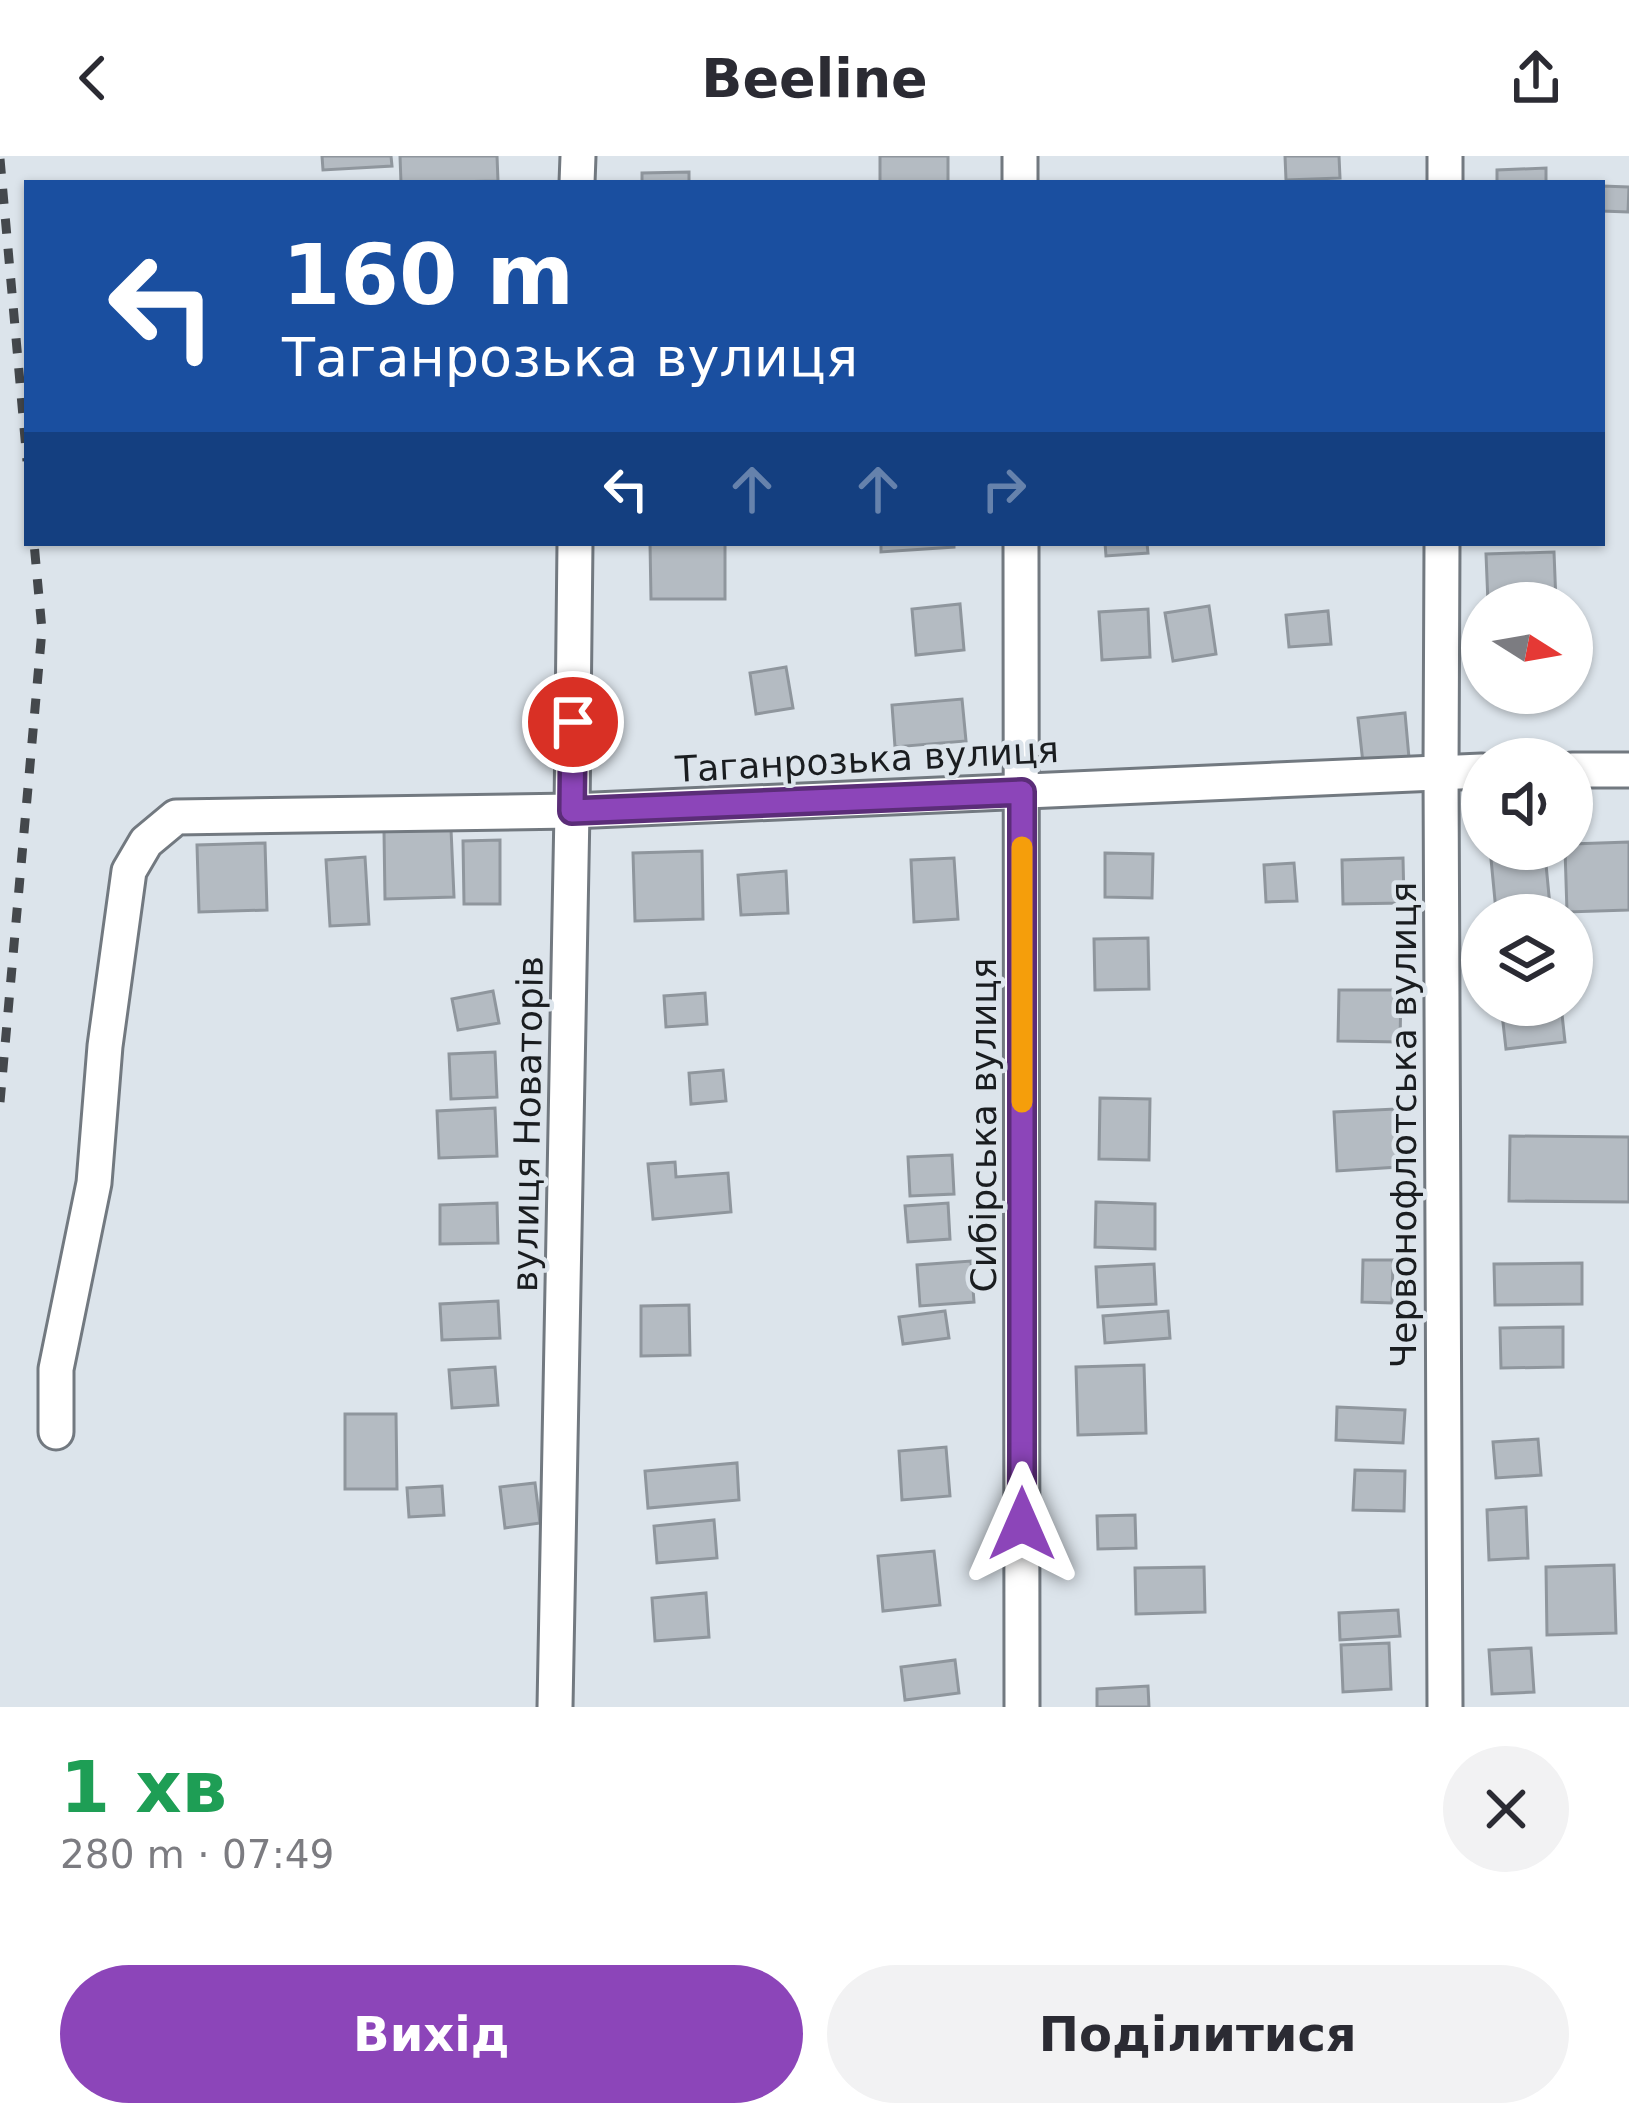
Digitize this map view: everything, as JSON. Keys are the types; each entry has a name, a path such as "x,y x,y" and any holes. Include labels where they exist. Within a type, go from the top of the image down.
{"street":[{"name":"вулиця Новаторів","path":"556,1707 574,546"},
{"name":"Сибірська вулиця","path":"1021,546 1022,1707"},
{"name":"Червонофлотська вулиця","path":"1442,546 1445,1707"},
{"path":"1593,770 1629,770"},
{"name":"Таганрозька вулиця","path":"56,1432 56,1369 94,1183 105,1046 128,871 146,842 176,818 572,811 1461,771"}],"building":[{"path":"322,156 391,156 392,166 323,170"},
{"path":"400,156 497,156 498,180 401,180"},
{"path":"880,156 948,156 948,180 880,180"},
{"path":"1285,156 1339,156 1340,178 1286,180"},
{"path":"1546,168 1546,180 1497,180 1497,170"},
{"path":"689,172 689,180 642,180 642,173"},
{"path":"1605,186 1629,187 1628,212 1605,211"},
{"path":"650,546 725,546 725,599 651,599"},
{"path":"881,546 954,546 954,547 881,552"},
{"path":"1105,546 1147,546 1148,553 1106,556"},
{"path":"1554,552 1555,582 1487,582 1486,554"},
{"path":"960,604 964,650 916,655 912,609"},
{"path":"1209,606 1216,654 1173,661 1165,613"},
{"path":"1148,609 1150,657 1102,660 1099,612"},
{"path":"1328,611 1331,644 1289,647 1286,615"},
{"path":"786,667 793,708 756,714 750,673"},
{"path":"962,699 966,741 895,747 892,705"},
{"path":"1405,713 1409,758 1363,763 1358,718"},
{"path":"451,829 454,897 385,899 384,831"},
{"path":"500,840 500,904 464,904 463,841"},
{"path":"1629,842 1629,910 1593,911 1593,894 1566,894 1566,870 1593,870 1593,843"},
{"path":"265,843 267,910 199,912 197,845"},
{"path":"702,851 703,919 635,921 633,853"},
{"path":"1105,853 1153,854 1152,898 1105,897"},
{"path":"365,857 369,924 330,926 326,860"},
{"path":"954,858 958,919 914,922 911,860"},
{"path":"1403,858 1404,903 1343,904 1342,860"},
{"path":"1294,863 1297,901 1266,902 1264,865"},
{"path":"1492,870 1547,870 1549,894 1494,894"},
{"path":"786,871 788,913 741,915 738,875"},
{"path":"1148,938 1149,989 1095,990 1094,939"},
{"path":"1339,990 1401,990 1400,1042 1338,1041"},
{"path":"493,991 499,1023 458,1030 452,999"},
{"path":"705,993 707,1024 666,1027 664,996"},
{"path":"1503,1026 1563,1026 1565,1042 1506,1049"},
{"path":"495,1052 497,1097 451,1099 449,1054"},
{"path":"723,1070 726,1101 691,1104 689,1073"},
{"path":"1100,1098 1150,1099 1149,1160 1099,1159"},
{"path":"495,1108 497,1156 439,1158 437,1111"},
{"path":"1395,1109 1398,1167 1337,1171 1334,1112"},
{"path":"1510,1136 1629,1137 1629,1202 1509,1201"},
{"path":"952,1155 954,1194 910,1196 908,1157"},
{"path":"675,1162 676,1177 728,1173 731,1212 653,1219 648,1164"},
{"path":"1096,1202 1155,1204 1155,1249 1095,1247"},
{"path":"497,1203 498,1243 440,1244 440,1205"},
{"path":"948,1203 950,1239 908,1242 905,1206"},
{"path":"1363,1260 1393,1260 1392,1303 1362,1302"},
{"path":"971,1261 974,1302 920,1306 917,1265"},
{"path":"1582,1263 1582,1304 1495,1305 1494,1264"},
{"path":"1154,1264 1156,1304 1098,1307 1096,1267"},
{"path":"498,1301 500,1338 442,1340 440,1304"},
{"path":"689,1305 690,1355 641,1356 641,1306"},
{"path":"945,1311 949,1338 903,1344 899,1317"},
{"path":"1168,1311 1170,1338 1105,1343 1103,1316"},
{"path":"1563,1327 1563,1367 1501,1368 1500,1328"},
{"path":"1144,1365 1146,1433 1078,1435 1076,1367"},
{"path":"495,1367 498,1405 452,1408 449,1370"},
{"path":"1337,1407 1405,1410 1403,1443 1336,1440"},
{"path":"345,1414 396,1414 397,1489 345,1489"},
{"path":"1538,1439 1541,1475 1496,1478 1493,1442"},
{"path":"946,1447 950,1496 902,1500 899,1451"},
{"path":"737,1463 739,1500 648,1508 645,1471"},
{"path":"1355,1470 1405,1471 1404,1511 1353,1510"},
{"path":"535,1483 540,1523 505,1528 500,1487"},
{"path":"442,1486 444,1515 409,1517 407,1488"},
{"path":"1526,1507 1528,1558 1489,1560 1487,1510"},
{"path":"1135,1515 1136,1548 1098,1549 1097,1516"},
{"path":"714,1520 717,1558 657,1563 654,1526"},
{"path":"934,1551 940,1605 883,1611 878,1556"},
{"path":"1614,1565 1616,1633 1547,1635 1546,1567"},
{"path":"1204,1567 1205,1612 1136,1614 1135,1568"},
{"path":"706,1593 709,1637 655,1641 652,1598"},
{"path":"1398,1610 1400,1636 1340,1640 1339,1613"},
{"path":"1389,1643 1391,1689 1343,1692 1341,1645"},
{"path":"1531,1648 1534,1692 1492,1694 1489,1650"},
{"path":"955,1660 959,1693 905,1700 901,1667"},
{"path":"1148,1686 1149,1707 1097,1707 1097,1689"}],"railway":[{"path":"0,159 24,427"},
{"path":"0,1102 42,630 34,546"}],"slow traffic":[{"path":"1022,847 1022,1102"}],"route":[{"path":"573,722 572,811 1022,792 1022,1524"}]}
